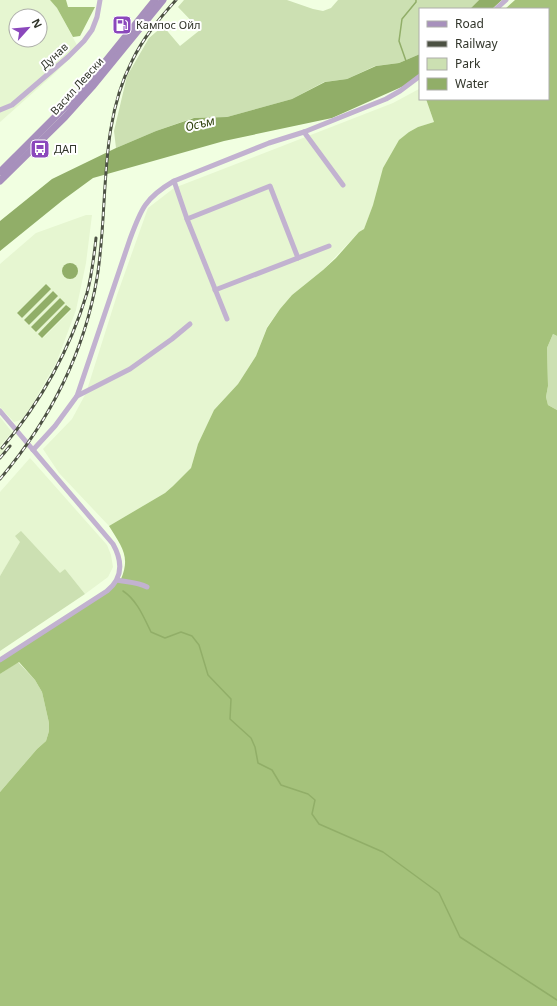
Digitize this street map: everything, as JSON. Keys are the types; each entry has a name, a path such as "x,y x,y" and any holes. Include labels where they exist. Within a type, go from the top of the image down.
{"main road":[{"name":"Васил Левски","path":"0,172 88,83 155,0"},
{"name":"Васил Левски","path":"0,181 50,133 87,92 163,0"}],"street":[{"name":"Дунав","path":"0,110 12,105 68,57 84,41 92,30 97,17 100,0"},
{"path":"497,8 506,0"},
{"path":"33,450 55,426 77,396 138,216 147,202 160,189 174,181 269,143 304,132 386,99 419,77"},
{"path":"304,132 343,185"},
{"path":"174,181 186,218 227,319"},
{"path":"186,218 270,186 298,258"},
{"path":"216,290 329,246"},
{"path":"77,396 130,369 190,324"},
{"path":"0,412 113,544 118,553 120,565 119,574 113,586 0,660"},
{"path":"116,580 129,583 140,583 147,587"}],"shaded area":[{"path":"0,0 50,0 57,8 79,49 54,74 0,122"},
{"path":"50,0 66,0 68,7 95,7 80,36 73,37 57,8"},
{"path":"515,0 557,0 557,336 553,334 547,348 548,386 546,397 548,405 557,410 557,1006 0,1006 0,792 37,749 46,741 49,731 49,723 42,692 35,680 19,662 0,674 0,662 121,579 124,571 125,557 121,545 109,526 165,493 191,468 198,444 214,410 238,384 256,356 267,328 280,309 292,295 323,270 359,232 364,229 373,205 383,168 399,140 418,127 434,122 426,100 549,100 549,8 506,8"},
{"path":"419,89 419,100 426,100 434,122 418,127 409,132 373,205 364,229 359,232 323,270 292,295 280,309 267,327 256,356 238,384 214,410 198,444 191,468 165,493 109,526 59,473 43,449 72,419 86,393 117,295 148,208 174,188 393,103"},
{"path":"86,215 92,215 86,263 76,310 57,361 29,410 21,420 14,422 0,407 0,264 36,233","holes":["67,263 73,264 77,269 73,277 69,278 65,276 62,270","46,284 50,289 22,318 17,313","53,291 57,296 29,325 24,320","60,298 64,303 35,331","66,305 71,310 43,338"]},
{"path":"0,417 12,432 0,446"},
{"path":"0,446 4,450 0,455"},
{"path":"30,458 107,545 111,555 113,567 108,577 85,594 65,569 61,574 21,542 0,576 0,492"}],"green space":[{"path":"184,0 287,0 323,11 331,8 338,0 479,0 471,8 419,8 419,54 399,63 375,66 347,79 324,82 292,99 227,117 193,118 156,131 116,148 114,131 127,76 149,38 163,26 180,46 200,30 178,7"},
{"path":"553,334 557,336 557,410 548,405 546,397 548,386 547,348"},
{"path":"21,531 60,573 65,569 85,594 0,651 0,576 20,542 15,536"},
{"path":"18,662 35,680 42,692 49,723 49,731 46,741 37,749 0,792 0,674"}],"water":[{"path":"479,0 502,0 493,8 471,8"},
{"name":"Осъм","path":"419,54 419,75 406,85 332,118 224,141 93,178 63,200 0,251 0,221 52,179 116,148 156,131 194,118 227,117 292,99 325,82 347,79 376,66 399,63"},
{"path":"70,263 77,268 78,271 73,278 70,279 63,274 62,271 67,264"},
{"path":"46,284 51,289 22,318 17,313"},
{"path":"53,291 58,296 29,325 24,320"},
{"path":"60,298 65,303 36,332 31,327"},
{"path":"66,305 71,309 42,338 38,334"}],"waterway":[{"path":"406,61 399,41 402,19 416,0"},
{"path":"123,591 136,604 151,632 165,638 181,632 192,636 199,645 208,675 231,699 230,719 251,738 255,747 258,763 272,770 281,785 308,794 315,800 312,814 319,824 383,852 439,893 460,937 557,1000"}],"railway":[{"path":"0,479 18,457 49,410 74,359 91,306 97,278 101,251 109,140 121,86 141,44 176,0"},
{"path":"2,448 16,431 41,394 63,355 72,335 89,286 96,238"},
{"path":"0,458 10,446"}],"place":[{"name":"Кампос Ойл","path":"122,25"},
{"name":"ДАП","path":"40,149"}]}
